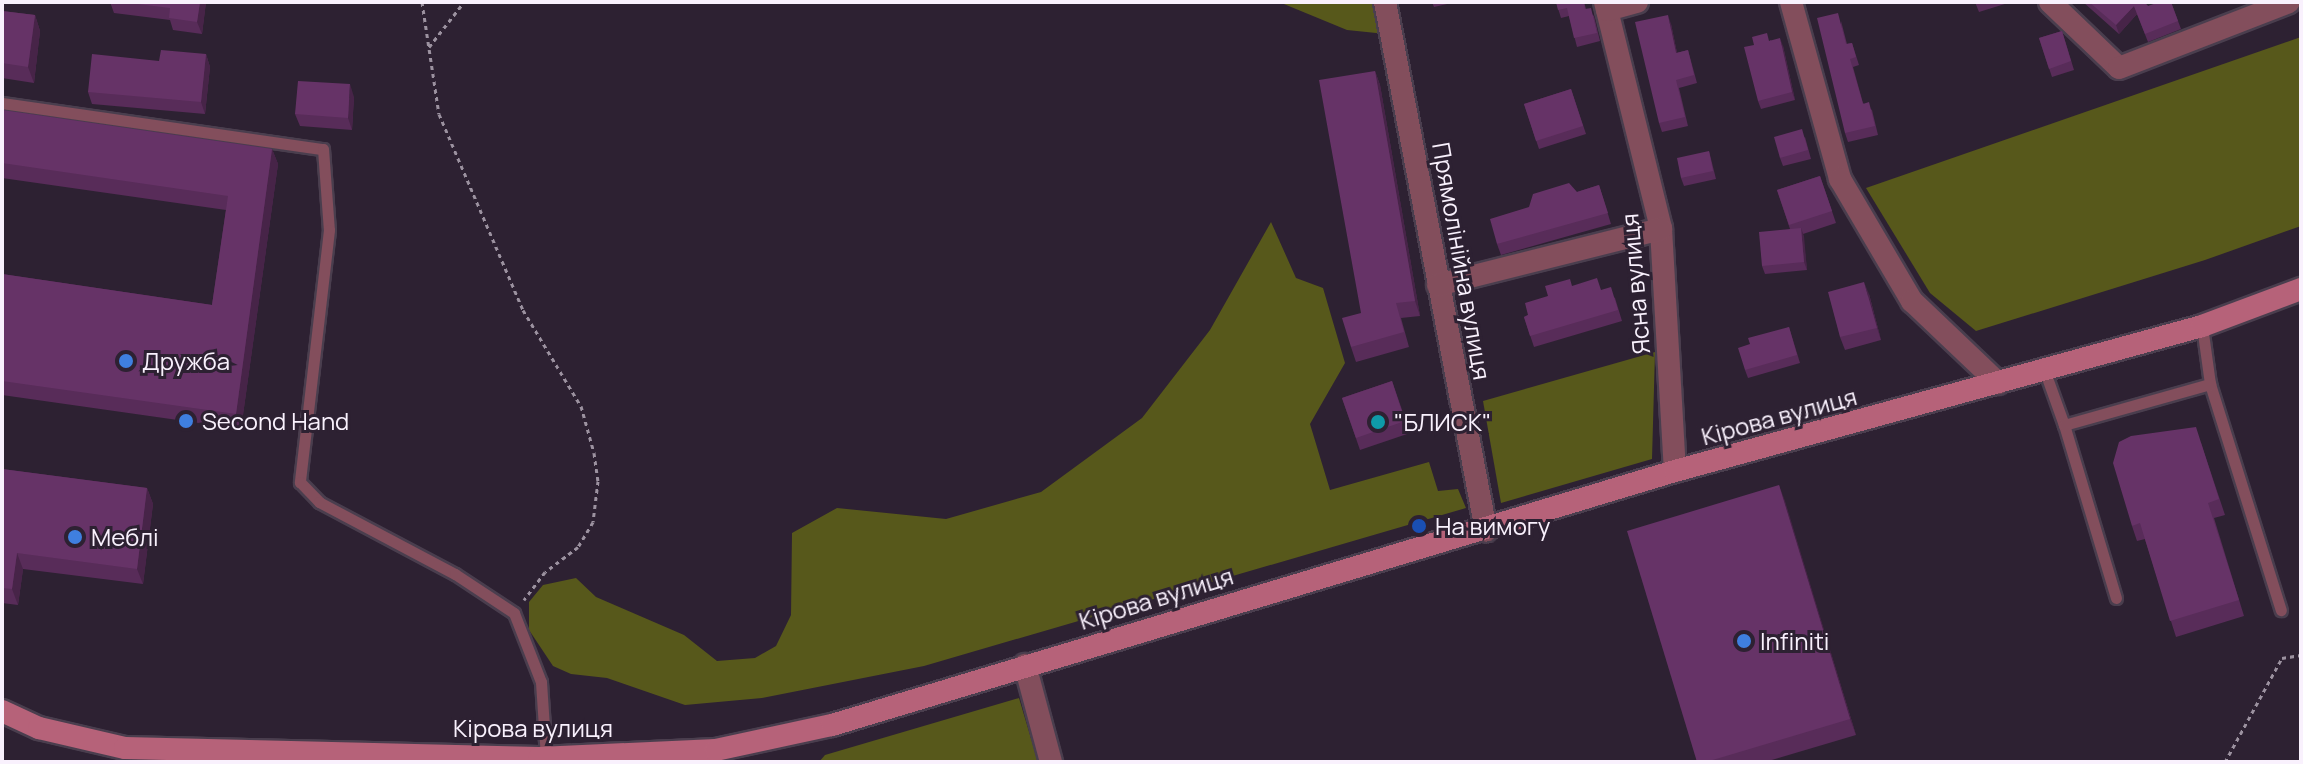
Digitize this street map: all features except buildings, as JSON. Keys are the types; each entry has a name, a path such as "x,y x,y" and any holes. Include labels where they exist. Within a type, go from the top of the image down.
{"main road":[{"name":"Кірова вулиця","path":"2,711 39,728 125,748 546,757 716,750 832,725 1675,471 2045,372 2202,326 2301,289"}],"street":[{"name":"Прямолінійна вулиця","path":"1385,2 1486,530"},
{"path":"1606,6 1637,2"},
{"path":"1791,2 1840,179 1912,301 1998,383"},
{"path":"2050,2 2119,68 2289,2"},
{"name":"Ясна вулиця","path":"1606,6 1661,229 1675,471"},
{"path":"1438,285 1661,229"},
{"path":"1025,665 1051,762"}],"lane":[{"path":"2,103 323,149 329,230 300,482 319,502 455,574 514,613 541,682 546,757"},
{"path":"2202,326 2210,384 2281,610"},
{"path":"2045,372 2116,598"},
{"path":"2064,425 2210,384"}],"path":[{"path":"422,2 439,114 523,310 581,406 596,467 593,522 578,547 545,572 514,613"},
{"path":"429,47 464,2"},
{"path":"2225,762 2282,658 2301,655"}],"shaded area":[{"path":"1279,2 1378,2 1386,34 1347,30"},
{"path":"2301,37 2301,226 2205,260 1976,331 1930,293 1866,188"},
{"path":"1271,222 1296,278 1323,288 1345,363 1310,424 1330,490 1429,462 1438,491 1458,489 1466,508 924,666 762,698 685,705 607,678 571,674 553,666 529,630 529,602 543,585 576,578 596,597 684,635 717,661 755,658 776,646 791,615 792,533 837,508 946,519 1041,492 1142,418 1210,330"},
{"path":"1655,352 1652,459 1501,503 1483,401"},
{"path":"1019,698 1038,762 819,762 825,755"}],"place":[{"name":"Дружба","path":"126,361"},
{"name":"Second Hand","path":"186,421"},
{"name":"\"БЛИСК\"","path":"1378,422"},
{"name":"На вимогу","path":"1419,526"},
{"name":"Меблі","path":"75,537"},
{"name":"Infiniti","path":"1744,641"}]}
